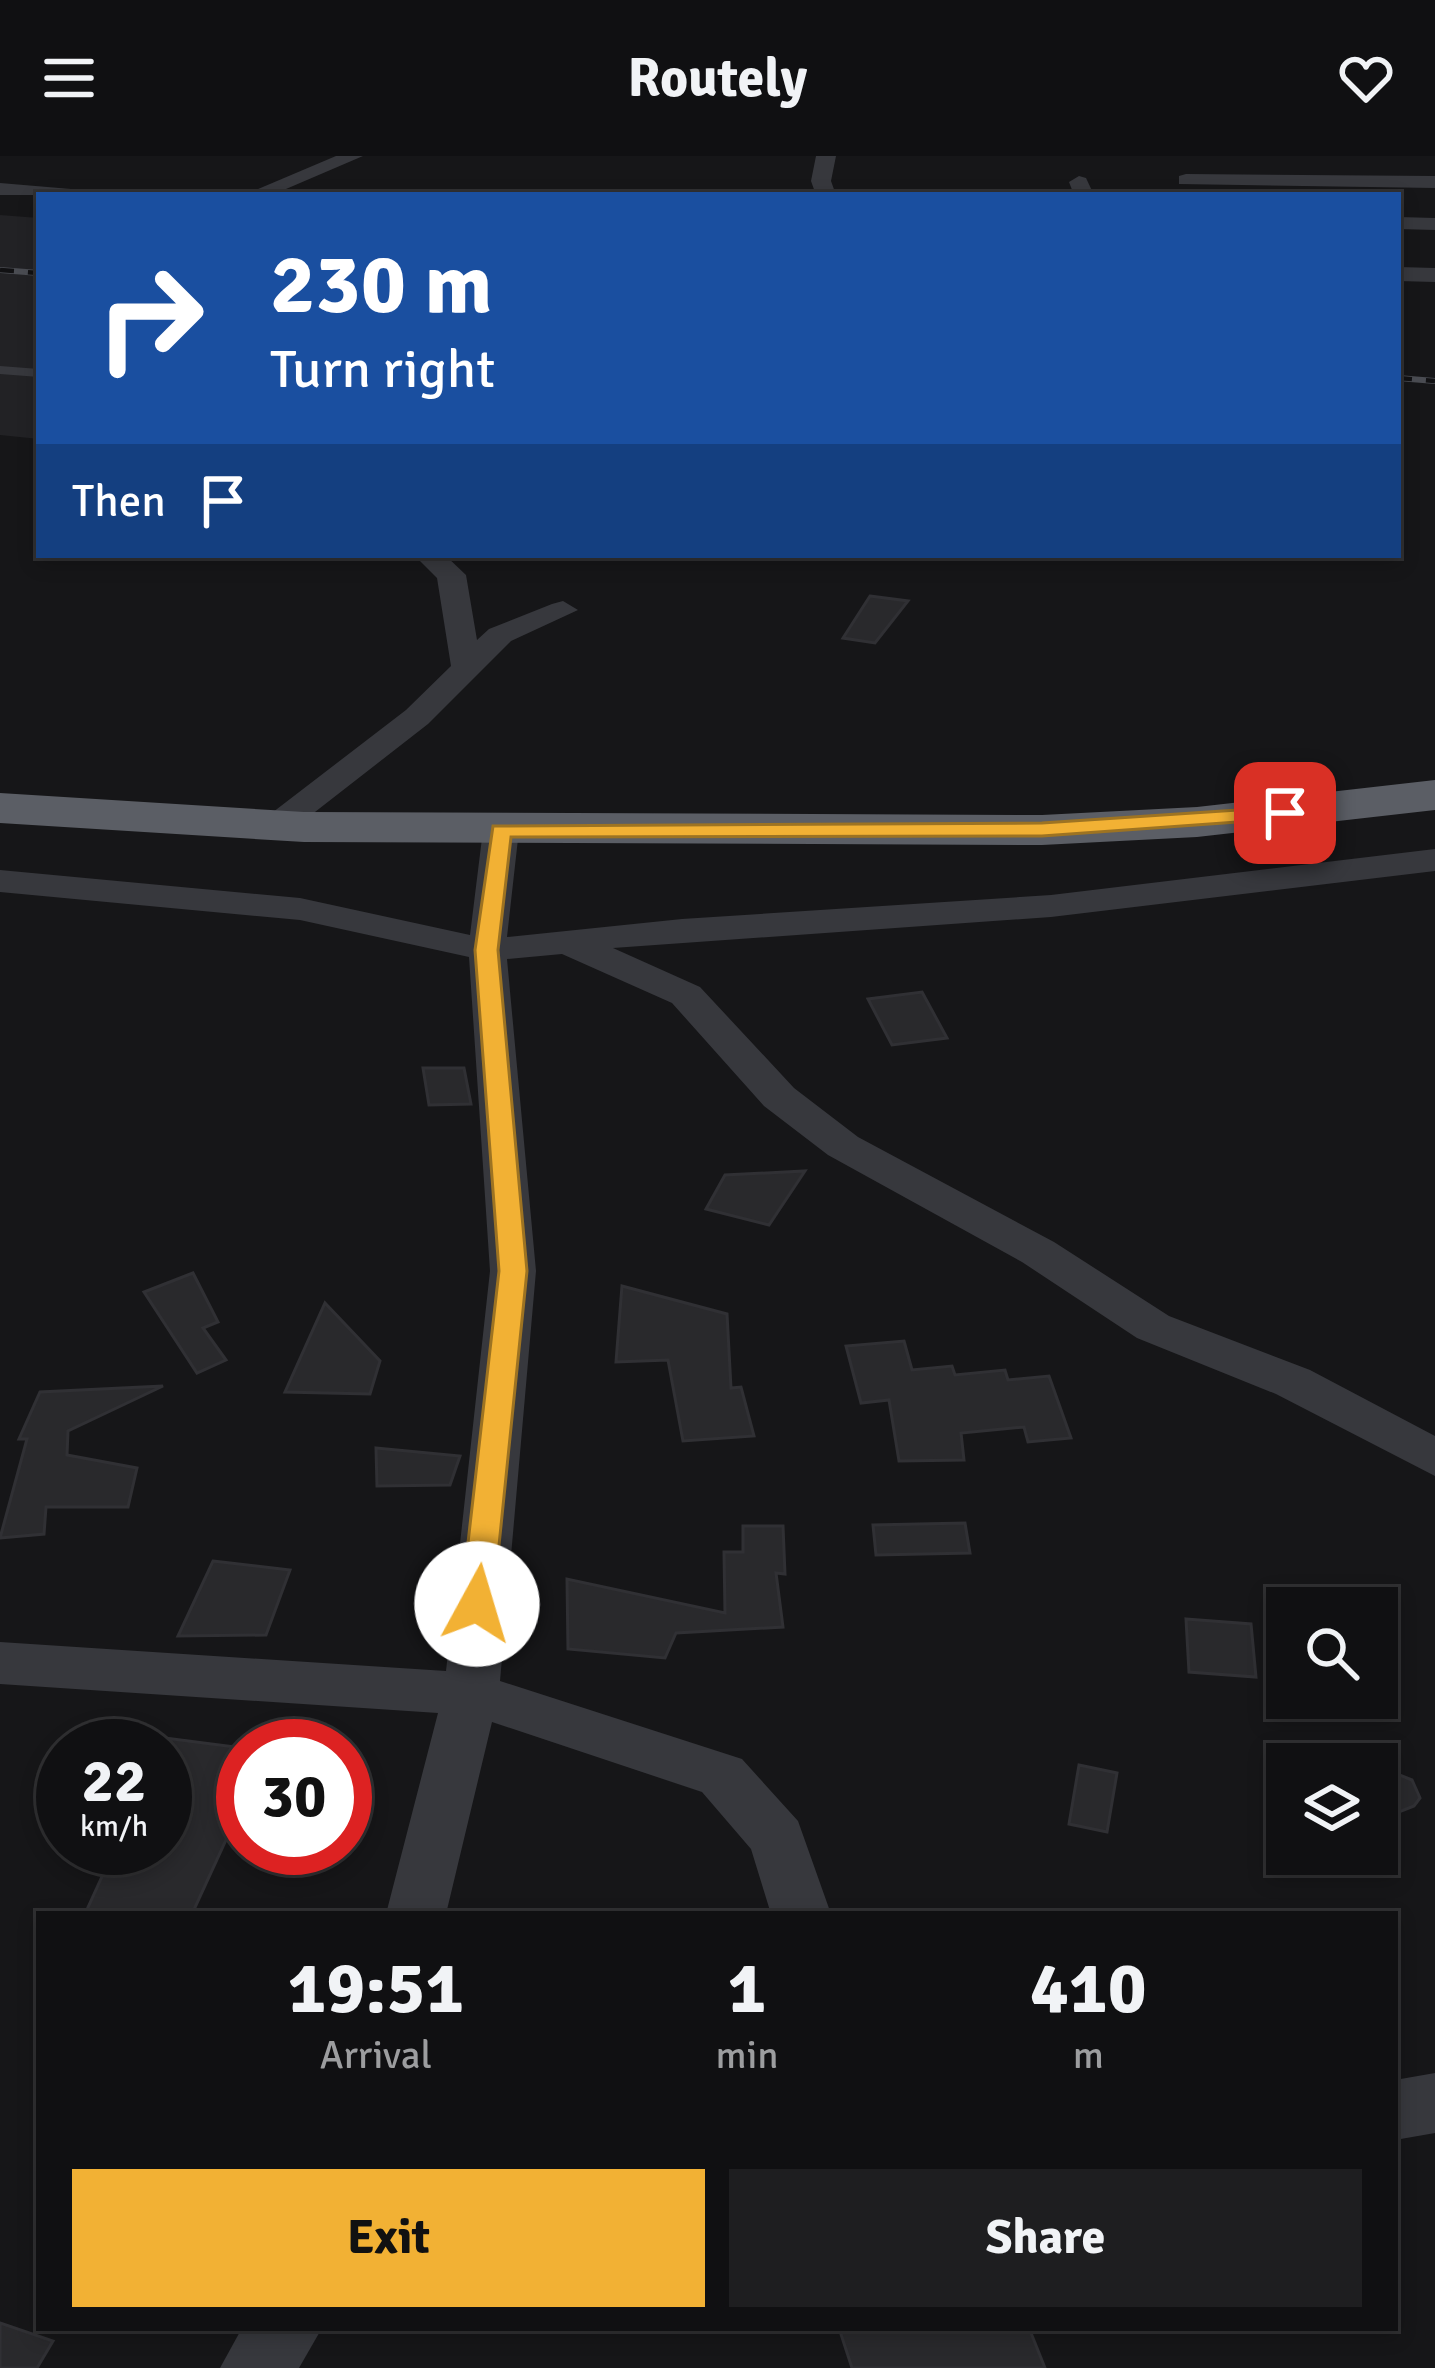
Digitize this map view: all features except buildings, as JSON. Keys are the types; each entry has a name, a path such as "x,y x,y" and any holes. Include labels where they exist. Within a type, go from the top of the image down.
{"highway":[{"path":"0,808 500,840 836,849 1197,822 1435,795"},
{"path":"0,824 299,844 500,840"}],"street":[{"path":"262,192 353,156"},
{"path":"825,192 821,181 826,156"},
{"path":"1172,156 1190,187 1320,189 1435,182"},
{"path":"1292,156 1320,189"},
{"path":"0,189 36,192"},
{"path":"1401,223 1435,224"},
{"path":"1401,274 1435,275"},
{"path":"431,558 451,575 466,666"},
{"path":"276,826 417,717 500,634 563,610"},
{"path":"417,1911 471,1694 513,1271 487,950 500,840"},
{"path":"0,881 300,909 487,950 1051,906 1435,860"},
{"path":"567,942 686,995 779,1097 843,1146 1038,1252 1153,1327 1293,1382 1435,1458"},
{"path":"0,1663 471,1694 722,1774 777,1838 800,1911"},
{"path":"1398,2109 1435,2103"},
{"path":"255,2368 285,2331"}],"lane":[{"path":"0,370 36,373"}],"shaded area":[{"path":"0,215 36,218 36,439 0,435"}],"railway":[{"path":"0,270 36,273"},
{"path":"1401,378 1435,381"}],"route":[{"path":"477,1604 513,1271 487,950 501,830 923,826 1042,830 1285,813"}]}
